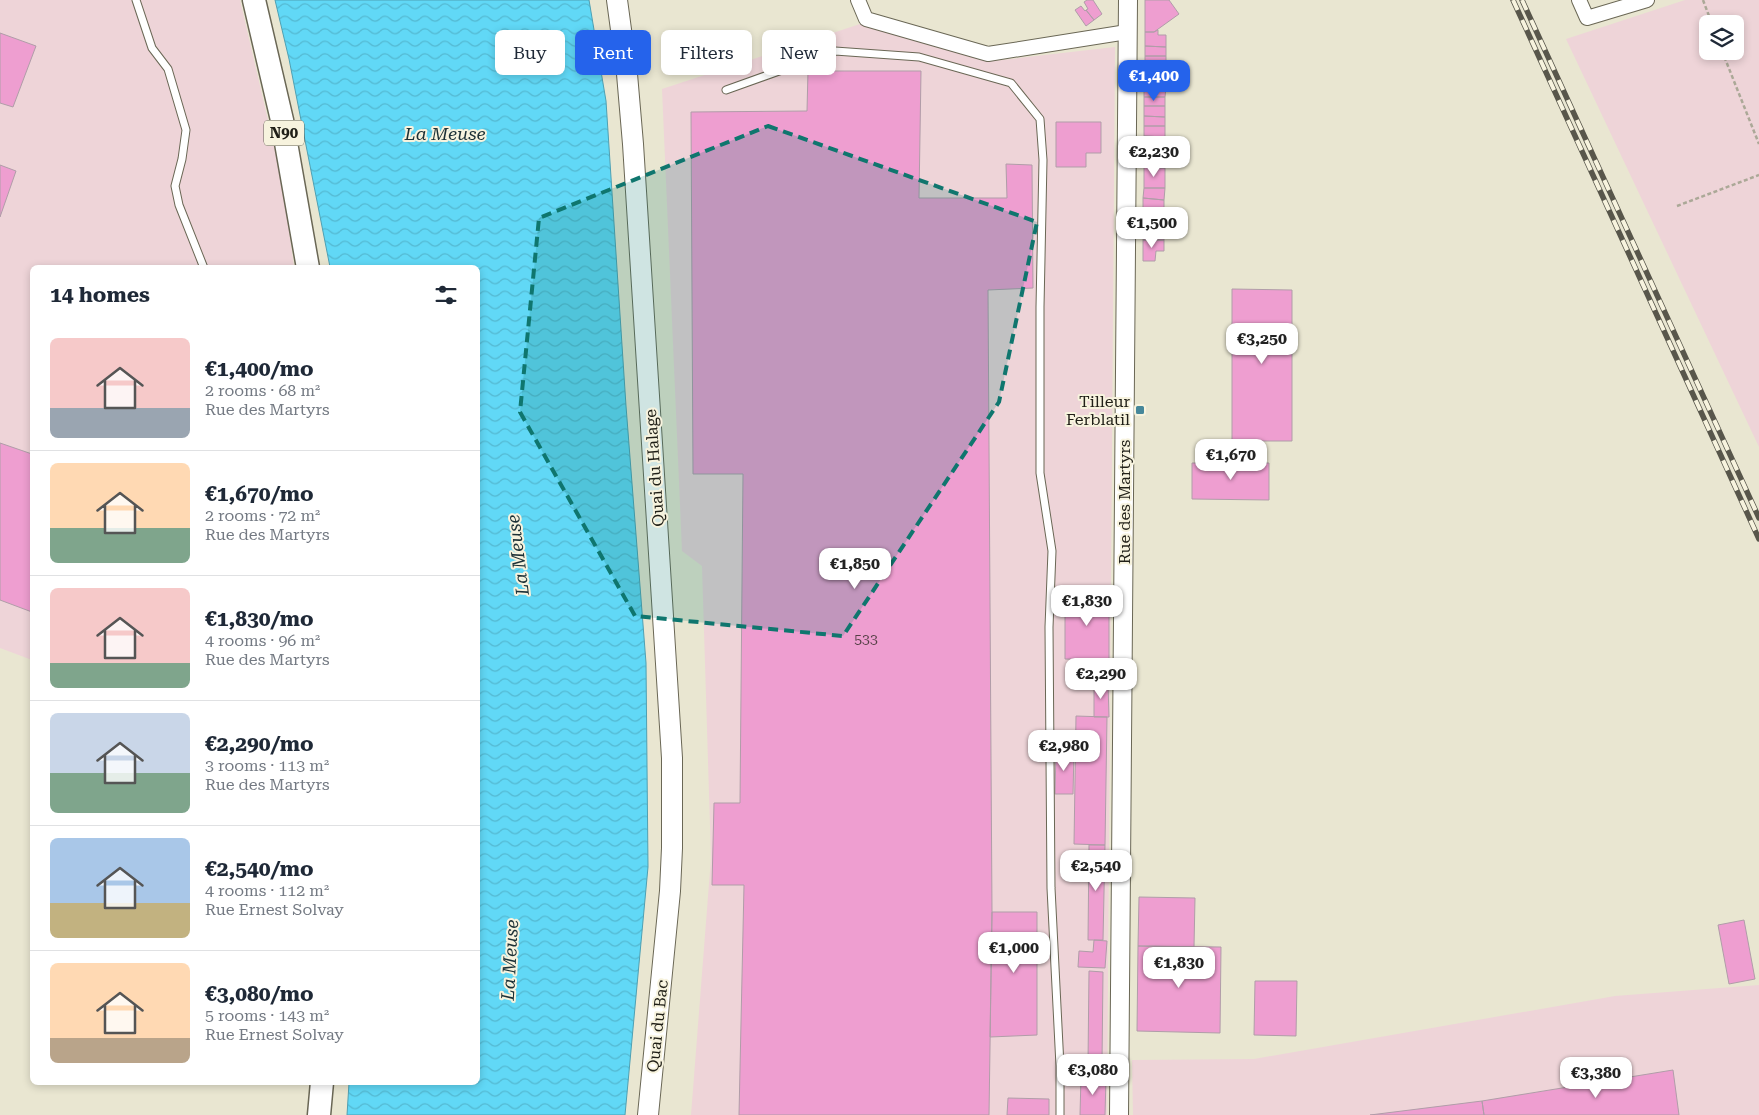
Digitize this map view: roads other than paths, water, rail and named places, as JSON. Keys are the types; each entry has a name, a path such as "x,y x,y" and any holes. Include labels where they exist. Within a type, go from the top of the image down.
{"main road":[{"name":"N90","path":"254,0 282,120 307,265"},
{"name":"Quai du Halage","path":"617,0 627,74 633,144 672,758 672,848 666,937"},
{"name":"Quai du Bac","path":"648,1115 666,937"},
{"path":"318,1115 322,1085"}],"street":[{"path":"858,0 866,19 988,54 1127,32"},
{"name":"Rue des Martyrs","path":"1119,1115 1128,0"},
{"path":"1579,0 1587,18 1647,0"}],"lane":[{"path":"136,0 152,48 168,69 186,130 182,160 175,186 179,205 203,265"},
{"path":"726,90 835,51 920,58 1011,83 1040,119 1042,160 1040,473 1052,551 1050,627 1051,888 1060,1066 1060,1115"}],"water":[{"name":"La Meuse","path":"275,0 589,0 594,30 575,30 575,75 602,75 606,101 626,406 646,663 648,867 625,1115 347,1115 349,1085 480,1085 480,265 330,265 289,59"}],"railway":[{"path":"1513,0 1759,539"},
{"path":"1522,0 1759,518"}],"place":[{"name":"Tilleur Ferblatil","path":"1140,410"}]}
